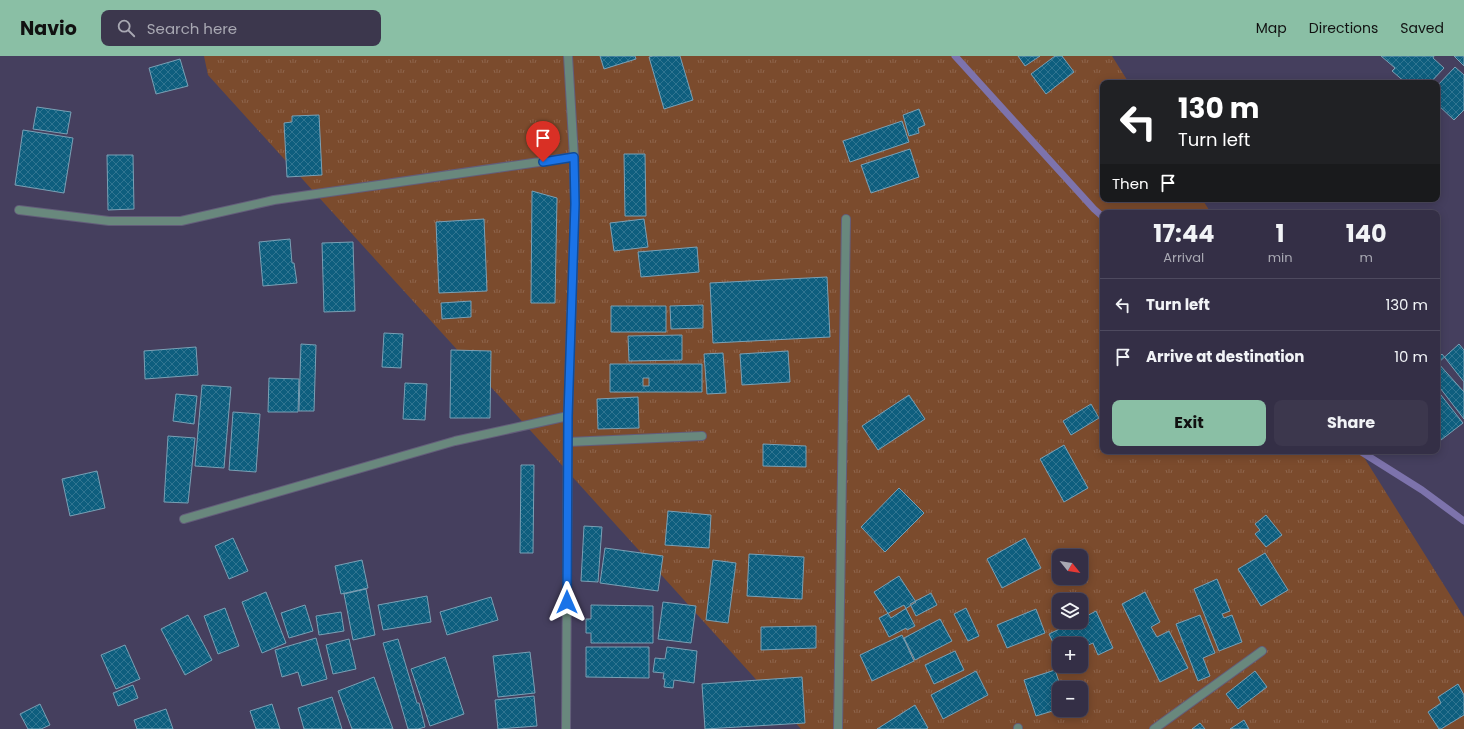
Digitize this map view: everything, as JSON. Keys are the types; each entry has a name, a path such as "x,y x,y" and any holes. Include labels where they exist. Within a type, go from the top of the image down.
{"street":[{"path":"566,729 568,416 575,204 574,157 568,56"},
{"path":"19,210 109,221 181,221 274,200 574,157"},
{"path":"838,729 846,218"},
{"path":"184,519 455,441 568,416"},
{"path":"568,442 702,436"},
{"path":"1154,729 1262,652"}],"green space":[{"path":"204,56 1112,56 1127,80 1100,80 1100,202 1204,202 1209,210 1100,210 1100,454 1362,454 1464,617 1464,729 801,729 208,75"}],"building":[{"path":"600,56 635,56 636,59 604,69"},
{"path":"680,56 693,100 664,109 649,57"},
{"path":"1018,56 1040,56 1025,66"},
{"path":"1055,56 1062,56 1074,72 1046,94 1031,74"},
{"path":"1381,56 1434,56 1433,58 1444,68 1433,80 1402,80 1392,71 1395,68"},
{"path":"1454,56 1464,56 1464,66"},
{"path":"180,59 188,86 156,94 149,68"},
{"path":"1455,67 1464,75 1464,110 1454,120 1440,107 1440,83"},
{"path":"37,107 71,112 67,134 33,129"},
{"path":"919,109 925,125 918,128 919,133 909,136 903,115"},
{"path":"319,115 322,175 287,177 284,123 292,122 292,116"},
{"path":"902,121 909,142 850,162 843,141"},
{"path":"23,130 73,138 64,193 15,185"},
{"path":"910,149 919,177 871,193 861,165"},
{"path":"624,154 645,154 646,216 625,216"},
{"path":"107,155 133,155 134,209 108,210"},
{"path":"532,191 557,198 555,303 531,303"},
{"path":"484,219 487,291 439,293 436,222"},
{"path":"644,219 648,247 614,251 610,223"},
{"path":"290,239 292,263 294,263 297,283 263,286 259,242"},
{"path":"353,242 355,311 324,312 322,243"},
{"path":"697,247 699,272 641,277 638,252"},
{"path":"827,277 830,337 713,343 710,283"},
{"path":"471,301 471,317 442,319 441,303"},
{"path":"703,305 703,328 671,329 670,306"},
{"path":"611,306 666,306 666,332 611,332"},
{"path":"384,333 403,334 401,368 382,367"},
{"path":"682,335 682,360 629,361 628,336"},
{"path":"301,344 316,345 314,411 299,411"},
{"path":"1459,344 1464,350 1464,392 1440,365 1440,361"},
{"path":"196,347 198,375 145,379 144,351"},
{"path":"451,350 491,351 490,418 450,418"},
{"path":"788,351 790,382 742,385 740,354"},
{"path":"723,353 726,393 707,394 704,354"},
{"path":"1442,354 1464,382 1464,419 1440,388 1440,356"},
{"path":"610,364 702,364 702,392 610,392","holes":["643,378 649,378 649,386 643,386"]},
{"path":"269,378 299,379 298,412 268,412"},
{"path":"405,383 427,384 425,420 403,419"},
{"path":"202,385 231,387 224,468 195,466"},
{"path":"176,394 197,396 194,424 173,421"},
{"path":"1440,394 1463,423 1441,440 1440,439"},
{"path":"909,395 925,419 878,450 862,426"},
{"path":"638,397 639,428 598,429 597,399"},
{"path":"1091,404 1099,418 1071,435 1063,421"},
{"path":"233,412 260,414 256,472 229,470"},
{"path":"168,436 195,438 188,503 164,502"},
{"path":"763,444 806,446 806,467 763,466"},
{"path":"1064,445 1088,488 1064,502 1040,459"},
{"path":"521,465 534,465 533,553 520,553"},
{"path":"97,471 105,508 70,516 62,479"},
{"path":"899,488 924,513 885,552 861,527"},
{"path":"668,511 711,515 709,548 665,545"},
{"path":"1266,515 1282,535 1266,547 1255,534 1260,530 1255,524"},
{"path":"584,526 602,527 598,582 581,581"},
{"path":"233,538 248,571 229,579 215,546"},
{"path":"1025,538 1041,568 1002,588 987,559"},
{"path":"605,548 663,556 658,591 600,583"},
{"path":"1265,553 1288,590 1261,606 1238,569"},
{"path":"749,554 804,557 802,599 747,596"},
{"path":"362,560 368,588 341,594 335,566"},
{"path":"713,560 736,563 728,623 706,620"},
{"path":"899,576 916,602 891,618 874,592"},
{"path":"1217,579 1230,611 1222,614 1224,618 1232,615 1242,642 1219,651 1194,589"},
{"path":"366,589 375,635 353,640 344,594"},
{"path":"266,592 286,643 262,653 242,602"},
{"path":"1145,592 1160,622 1151,627 1157,637 1169,631 1188,668 1160,682 1122,604"},
{"path":"931,593 937,605 916,616 910,604"},
{"path":"427,596 431,622 383,630 378,605"},
{"path":"491,597 498,620 447,635 440,612"},
{"path":"663,602 696,606 691,643 658,639"},
{"path":"305,605 313,631 289,638 281,613"},
{"path":"591,605 653,606 653,643 591,643 591,633 586,633 586,619 591,619"},
{"path":"904,605 915,626 907,630 906,628 889,637 879,618"},
{"path":"225,608 239,646 218,654 204,616"},
{"path":"966,608 979,636 968,641 954,614"},
{"path":"1036,609 1045,633 1007,648 997,625"},
{"path":"1096,611 1113,648 1098,655 1093,643 1088,645 1088,637 1052,637 1052,640 1049,634 1059,629 1088,629 1088,615"},
{"path":"341,612 344,631 319,635 316,616"},
{"path":"188,615 212,660 185,675 161,629"},
{"path":"1200,615 1215,653 1203,658 1210,676 1198,681 1176,624"},
{"path":"940,619 952,641 915,660 904,638"},
{"path":"816,626 816,648 761,650 761,627"},
{"path":"902,635 914,661 872,681 860,655"},
{"path":"316,638 327,679 302,686 298,672 282,677 275,650"},
{"path":"349,639 356,669 333,674 326,645"},
{"path":"398,639 417,703 419,703 425,727 418,729 408,729 383,643"},
{"path":"125,645 140,679 116,689 101,655"},
{"path":"586,647 649,647 649,678 586,677"},
{"path":"667,647 697,651 694,683 674,680 673,688 664,687 664,673 653,672 655,658 665,659"},
{"path":"955,651 964,670 934,684 925,665"},
{"path":"530,652 535,693 498,697 493,656"},
{"path":"445,657 464,714 430,726 411,669"},
{"path":"976,671 988,695 943,719 931,695"},
{"path":"1052,671 1052,673 1056,673 1059,681 1052,681 1052,711 1036,716 1024,680"},
{"path":"1255,671 1267,687 1238,709 1226,694"},
{"path":"374,677 393,729 352,729 338,691"},
{"path":"802,677 805,723 705,729 702,684"},
{"path":"1458,684 1464,695 1464,715 1439,729 1428,712 1441,703 1438,697"},
{"path":"133,685 138,698 118,706 113,693"},
{"path":"534,696 537,726 498,729 495,700"},
{"path":"332,697 342,729 304,729 298,708"},
{"path":"40,704 50,725 41,729 28,729 20,714"},
{"path":"272,704 280,729 256,729 250,711"},
{"path":"915,705 928,728 877,729"},
{"path":"166,709 173,729 137,729 134,720"},
{"path":"1244,720 1249,729 1230,729"},
{"path":"1200,723 1205,729 1192,729"}],"waterway":[{"path":"955,56 1100,214"},
{"path":"1365,454 1422,490 1464,521"}],"route":[{"path":"543,162 574,157 575,204 568,416 567,602"}]}
